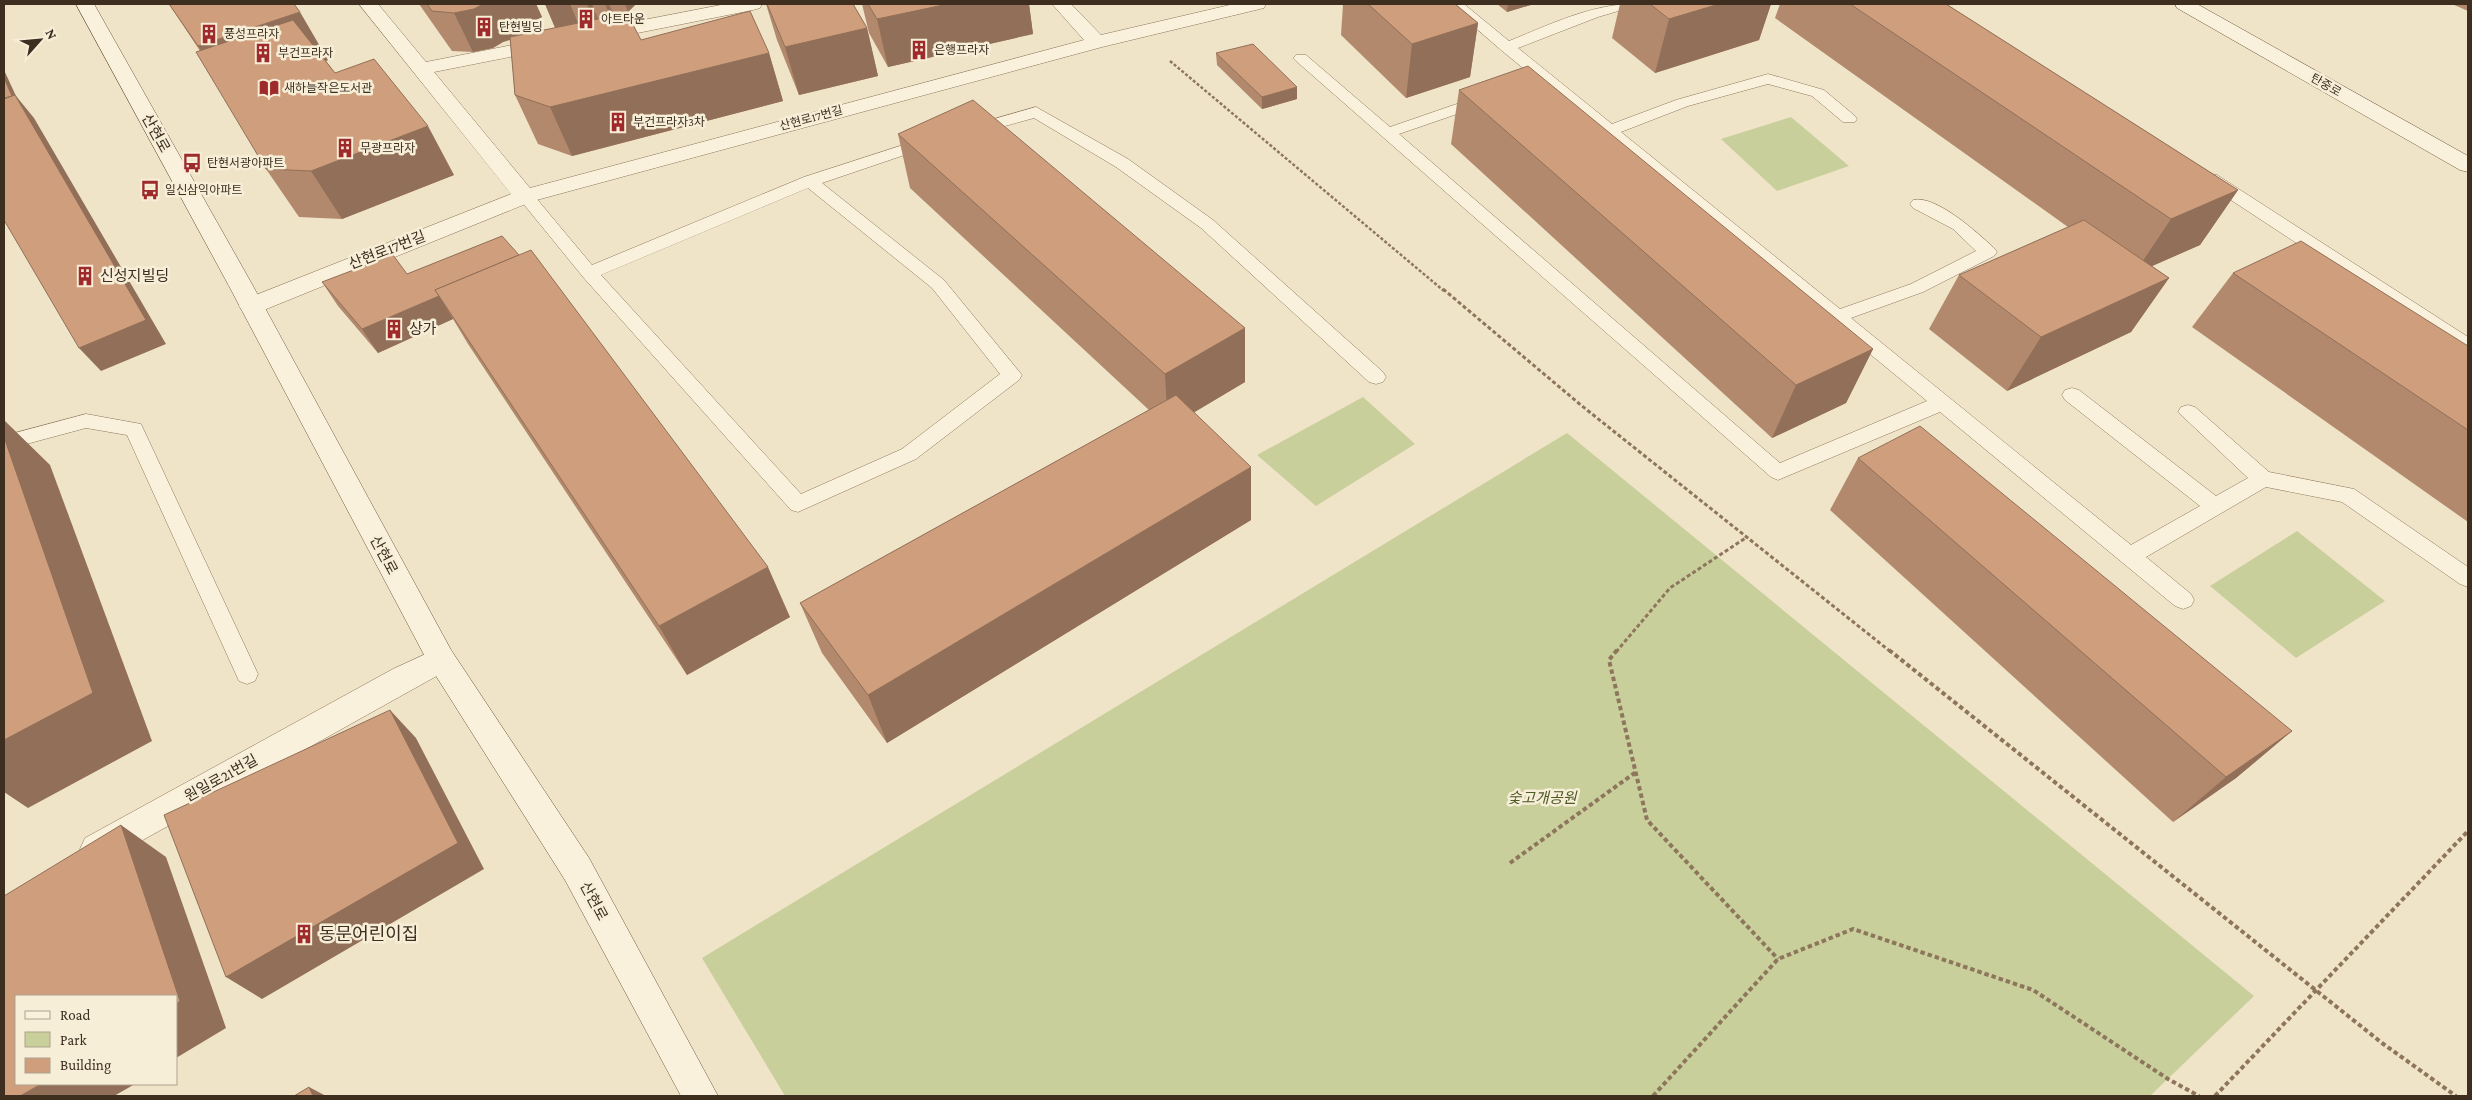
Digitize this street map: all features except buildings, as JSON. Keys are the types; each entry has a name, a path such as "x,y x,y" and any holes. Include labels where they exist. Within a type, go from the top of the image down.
{"street":[{"name":"산현로","path":"85,4 251,306 440,659 577,869 700,1096"},
{"path":"368,4 525,196"},
{"path":"421,69 752,4"},
{"path":"1060,4 1097,42"},
{"name":"산현로17번길","path":"251,306 298,285 525,196 1097,42 1257,4"},
{"name":"탄중로","path":"2184,4 2468,165"},
{"name":"원일로21번길","path":"70,864 440,659"}],"lane":[{"path":"1455,4 1544,79 2183,600"},
{"path":"1506,47 1593,14 1627,4"},
{"path":"1301,58 1778,472 1941,403"},
{"path":"1526,85 1544,79"},
{"path":"1609,131 1682,103 1768,79 1818,93 1849,119"},
{"path":"1388,133 1499,95"},
{"path":"589,273 810,181 947,137 1036,112 1122,163 1207,224 1376,377"},
{"path":"2196,170 2468,346"},
{"path":"525,196 589,273 798,504 909,454 1012,374 938,284 810,181"},
{"path":"1836,317 1917,288 1988,252 1959,225 1920,204"},
{"path":"2072,395 2216,507"},
{"path":"2188,412 2263,479 2347,495 2468,578"},
{"path":"4,443 86,421 134,429 247,674"},
{"path":"2130,556 2263,479"}],"path":[{"path":"1162,54 1582,406 2382,1043 2456,1096"},
{"path":"1747,537 1670,588 1609,660 1647,820 1778,959"},
{"path":"1510,863 1636,772"},
{"path":"2215,1096 2468,830"},
{"path":"1653,1096 1778,959 1853,928 2033,990 2168,1079 2199,1096"}],"green space":[{"path":"1791,117 1849,166 1777,191 1721,139"},
{"path":"1363,397 1415,444 1316,506 1257,455"},
{"name":"숯고개공원","path":"1567,433 2254,996 2150,1096 785,1096 702,958"},
{"path":"2297,531 2385,601 2296,658 2210,586"}],"place":[{"name":"아트타운","path":"586,19"},
{"name":"탄현빌딩","path":"484,27"},
{"name":"풍성프라자","path":"209,34"},
{"name":"은행프라자","path":"919,50"},
{"name":"부건프라자","path":"263,53"},
{"name":"새하늘작은도서관","path":"269,88"},
{"name":"부건프라자3차","path":"618,122"},
{"name":"무광프라자","path":"345,148"},
{"name":"탄현서광아파트","path":"192,163"},
{"name":"일신삼익아파트","path":"150,190"},
{"name":"신성지빌딩","path":"85,276"},
{"name":"상가","path":"394,329"},
{"name":"동문어린이집","path":"304,934"}]}
